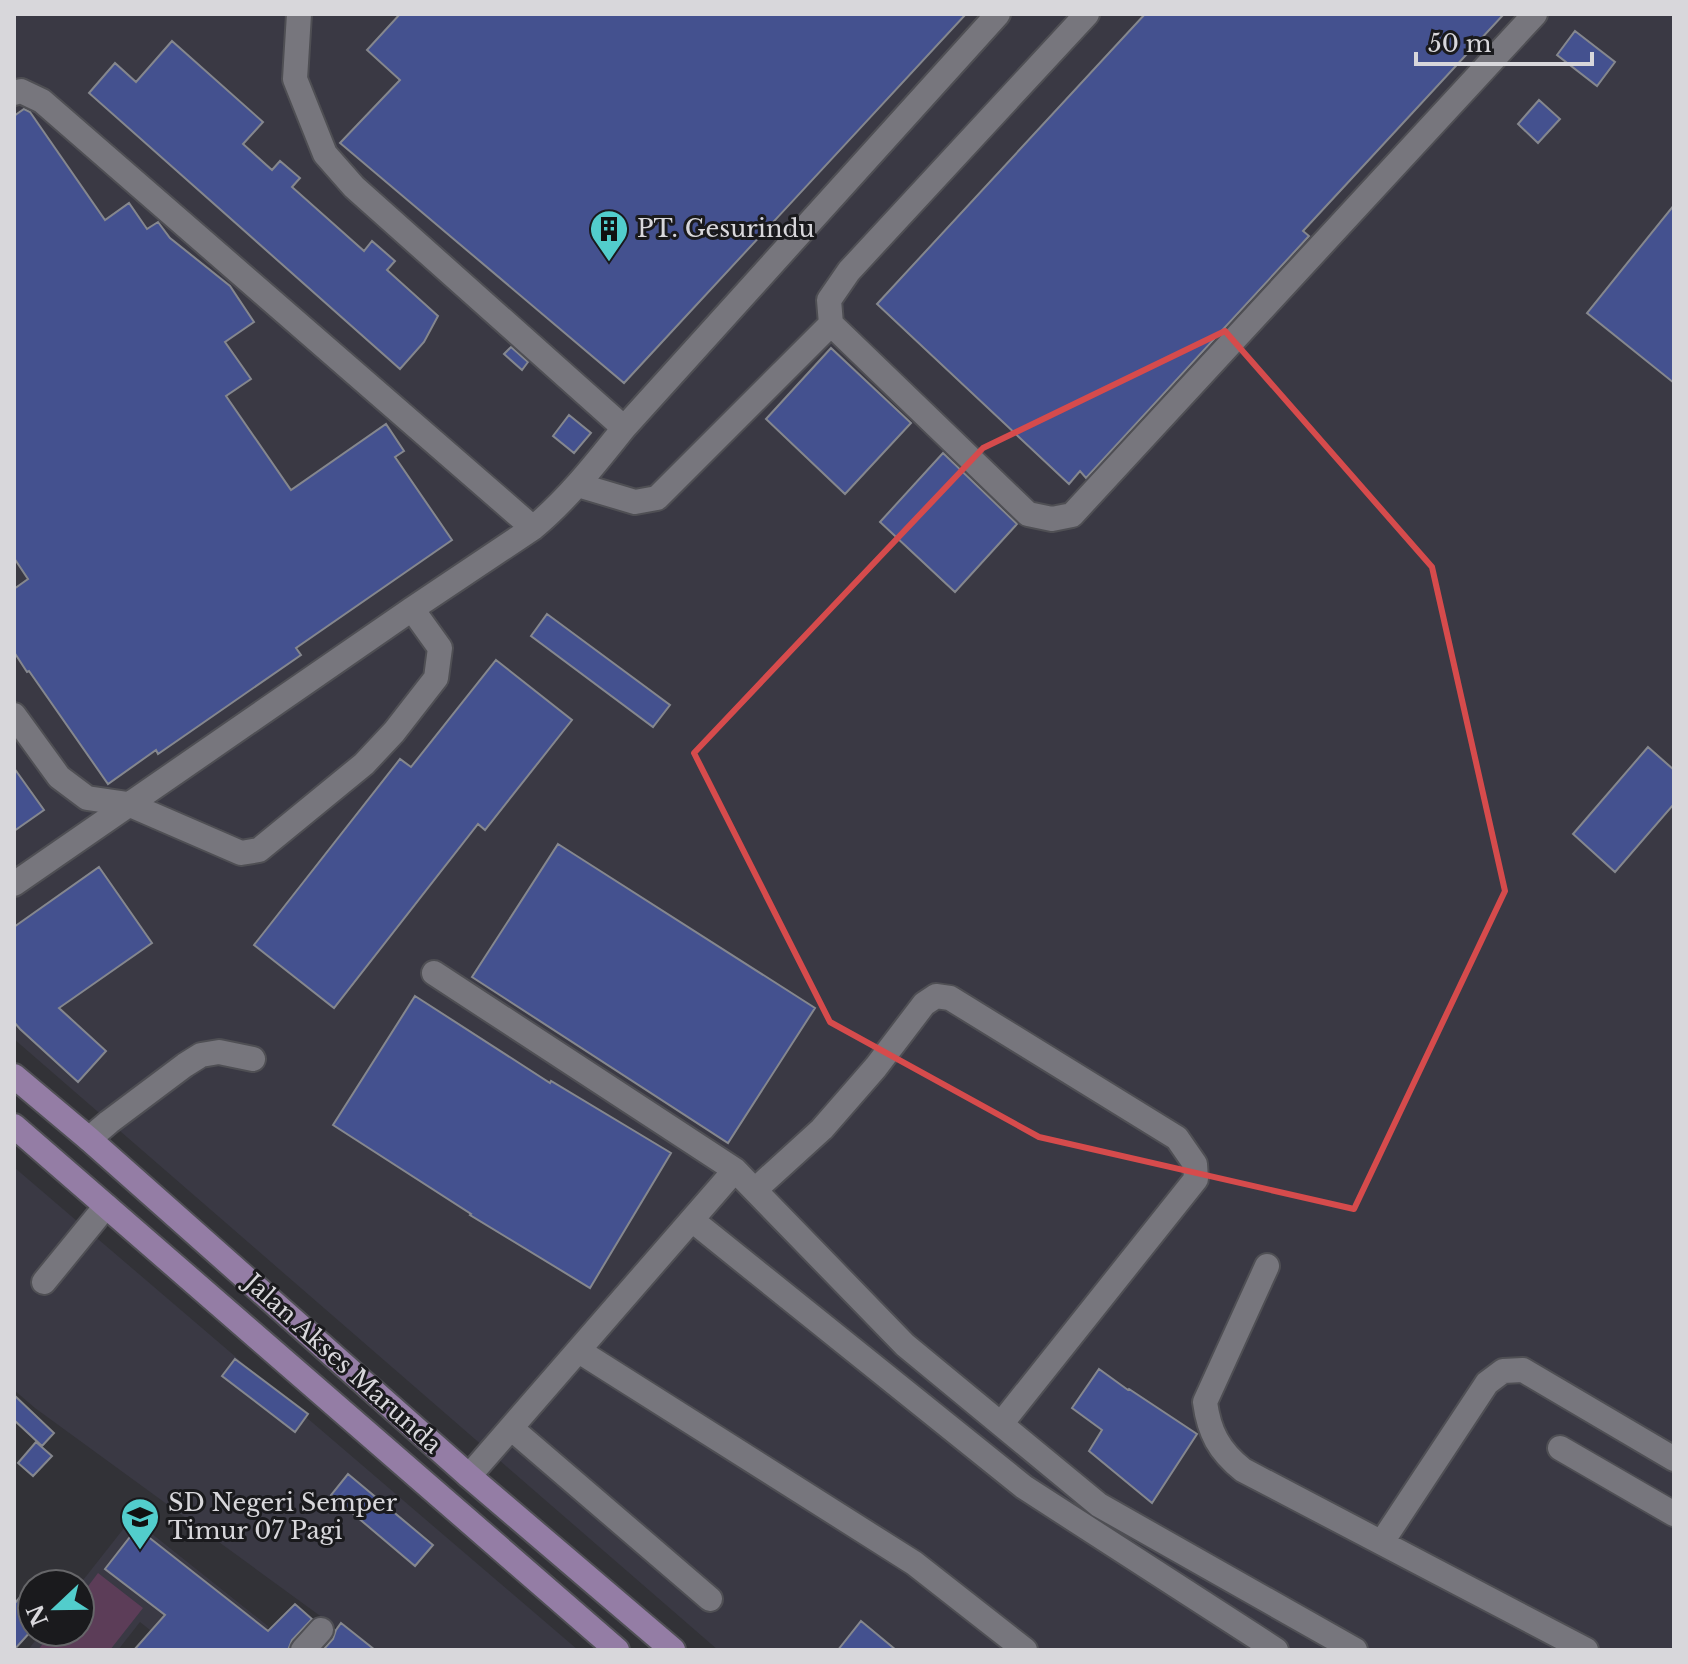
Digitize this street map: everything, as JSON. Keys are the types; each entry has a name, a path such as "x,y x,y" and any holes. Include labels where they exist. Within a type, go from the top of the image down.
{"main road":[{"name":"Jalan Akses Marunda","path":"14,1076 469,1476 673,1650"},
{"name":"Jalan Akses Marunda","path":"14,1126 617,1650"}],"street":[{"path":"299,14 295,79 325,154 354,187 624,428"},
{"path":"14,884 551,513 998,14"},
{"path":"1087,14 849,271 829,300 831,324 1028,514 1052,519 1072,515 1535,14"},
{"path":"14,93 21,91 42,101 533,528"},
{"path":"578,485 635,502 657,498 831,324"},
{"path":"14,715 59,777 87,798 128,804 241,853 259,850 364,764 394,732 436,678 440,648 412,609"},
{"path":"434,973 735,1170 905,1345 1099,1505 1355,1650"},
{"path":"755,1190 822,1129 876,1067 924,1004 936,996 950,998 1177,1138 1195,1164 1196,1179 1001,1424"},
{"path":"89,1139 201,1055 219,1052 253,1059"},
{"path":"469,1476 735,1170"},
{"path":"44,1282 106,1206"},
{"path":"692,1220 1024,1487 1276,1650"},
{"path":"1267,1266 1205,1402 1208,1425 1228,1458 1243,1470 1586,1650"},
{"path":"579,1351 914,1563 1025,1650"},
{"path":"1382,1542 1487,1383 1503,1371 1523,1370 1674,1459"},
{"path":"511,1428 710,1599"},
{"path":"1560,1448 1674,1514"},
{"path":"303,1650 321,1630"}],"highlighted area":[{"path":"1225,331 1432,567 1505,891 1354,1209 1039,1137 830,1022 694,753 983,448"}],"shaded area":[{"path":"14,14 1674,14 1674,1650 718,1650 14,1039"},
{"path":"14,1168 578,1650 367,1650 35,1408 14,1390"},
{"name":"SD Negeri Semper Timur 07 Pagi","path":"132,1518 269,1627 251,1650 175,1650 140,1622 118,1650 28,1650 96,1648 96,1568 93,1568"},
{"path":"98,1573 143,1608 110,1650 38,1650 96,1648"}],"building":[{"name":"PT. Gesurindu","path":"400,14 966,14 624,383 340,143 400,80 367,50"},
{"path":"1145,14 1504,14 1303,231 1309,236 1086,478 1080,471 1069,484 877,304"},
{"path":"1575,31 1615,62 1597,86 1557,55"},
{"path":"172,41 263,122 243,144 272,170 280,161 300,178 292,187 364,251 372,241 395,261 387,270 438,316 424,342 400,369 89,93 115,63 136,82"},
{"path":"1539,100 1560,119 1538,143 1518,124"},
{"path":"24,109 30,112 105,220 129,203 147,229 158,222 170,238 230,286 254,322 225,342 251,379 226,396 291,490 386,424 404,451 395,457 452,540 296,648 301,655 158,754 156,750 108,784 14,652 14,589 28,579 14,558 14,116"},
{"path":"1674,205 1674,383 1587,313"},
{"path":"511,347 528,362 522,370 504,354"},
{"path":"831,348 911,423 845,494 766,419"},
{"path":"569,415 591,433 574,453 553,436"},
{"path":"943,453 1017,524 955,592 880,522"},
{"path":"547,614 670,705 653,727 531,636"},
{"path":"496,660 572,720 485,830 478,824 334,1008 254,945 400,759 411,767"},
{"path":"1648,747 1674,770 1674,804 1615,872 1573,834"},
{"path":"14,768 44,810 14,831"},
{"path":"558,844 815,1008 728,1143 472,977"},
{"path":"99,867 152,943 59,1008 106,1051 78,1082 14,1022 14,927"},
{"path":"415,996 550,1083 671,1153 590,1288 470,1215 333,1125"},
{"path":"235,1359 308,1414 295,1432 222,1376"},
{"path":"1099,1369 1197,1434 1152,1503 1089,1451 1102,1430 1072,1408"},
{"path":"14,1395 54,1433 42,1446 14,1420"},
{"path":"36,1442 52,1456 33,1476 18,1463"},
{"path":"348,1474 433,1545 415,1566 331,1495"},
{"path":"137,1528 268,1631 295,1604 312,1619 292,1640 288,1650 134,1650 165,1615 105,1569"},
{"path":"16,1602 14,1650 14,1604"},
{"path":"861,1621 896,1650 838,1650"},
{"path":"341,1623 375,1650 323,1650"}],"place":[{"name":"PT. Gesurindu","path":"609,263"},
{"name":"SD Negeri Semper Timur 07 Pagi","path":"140,1551"}]}
